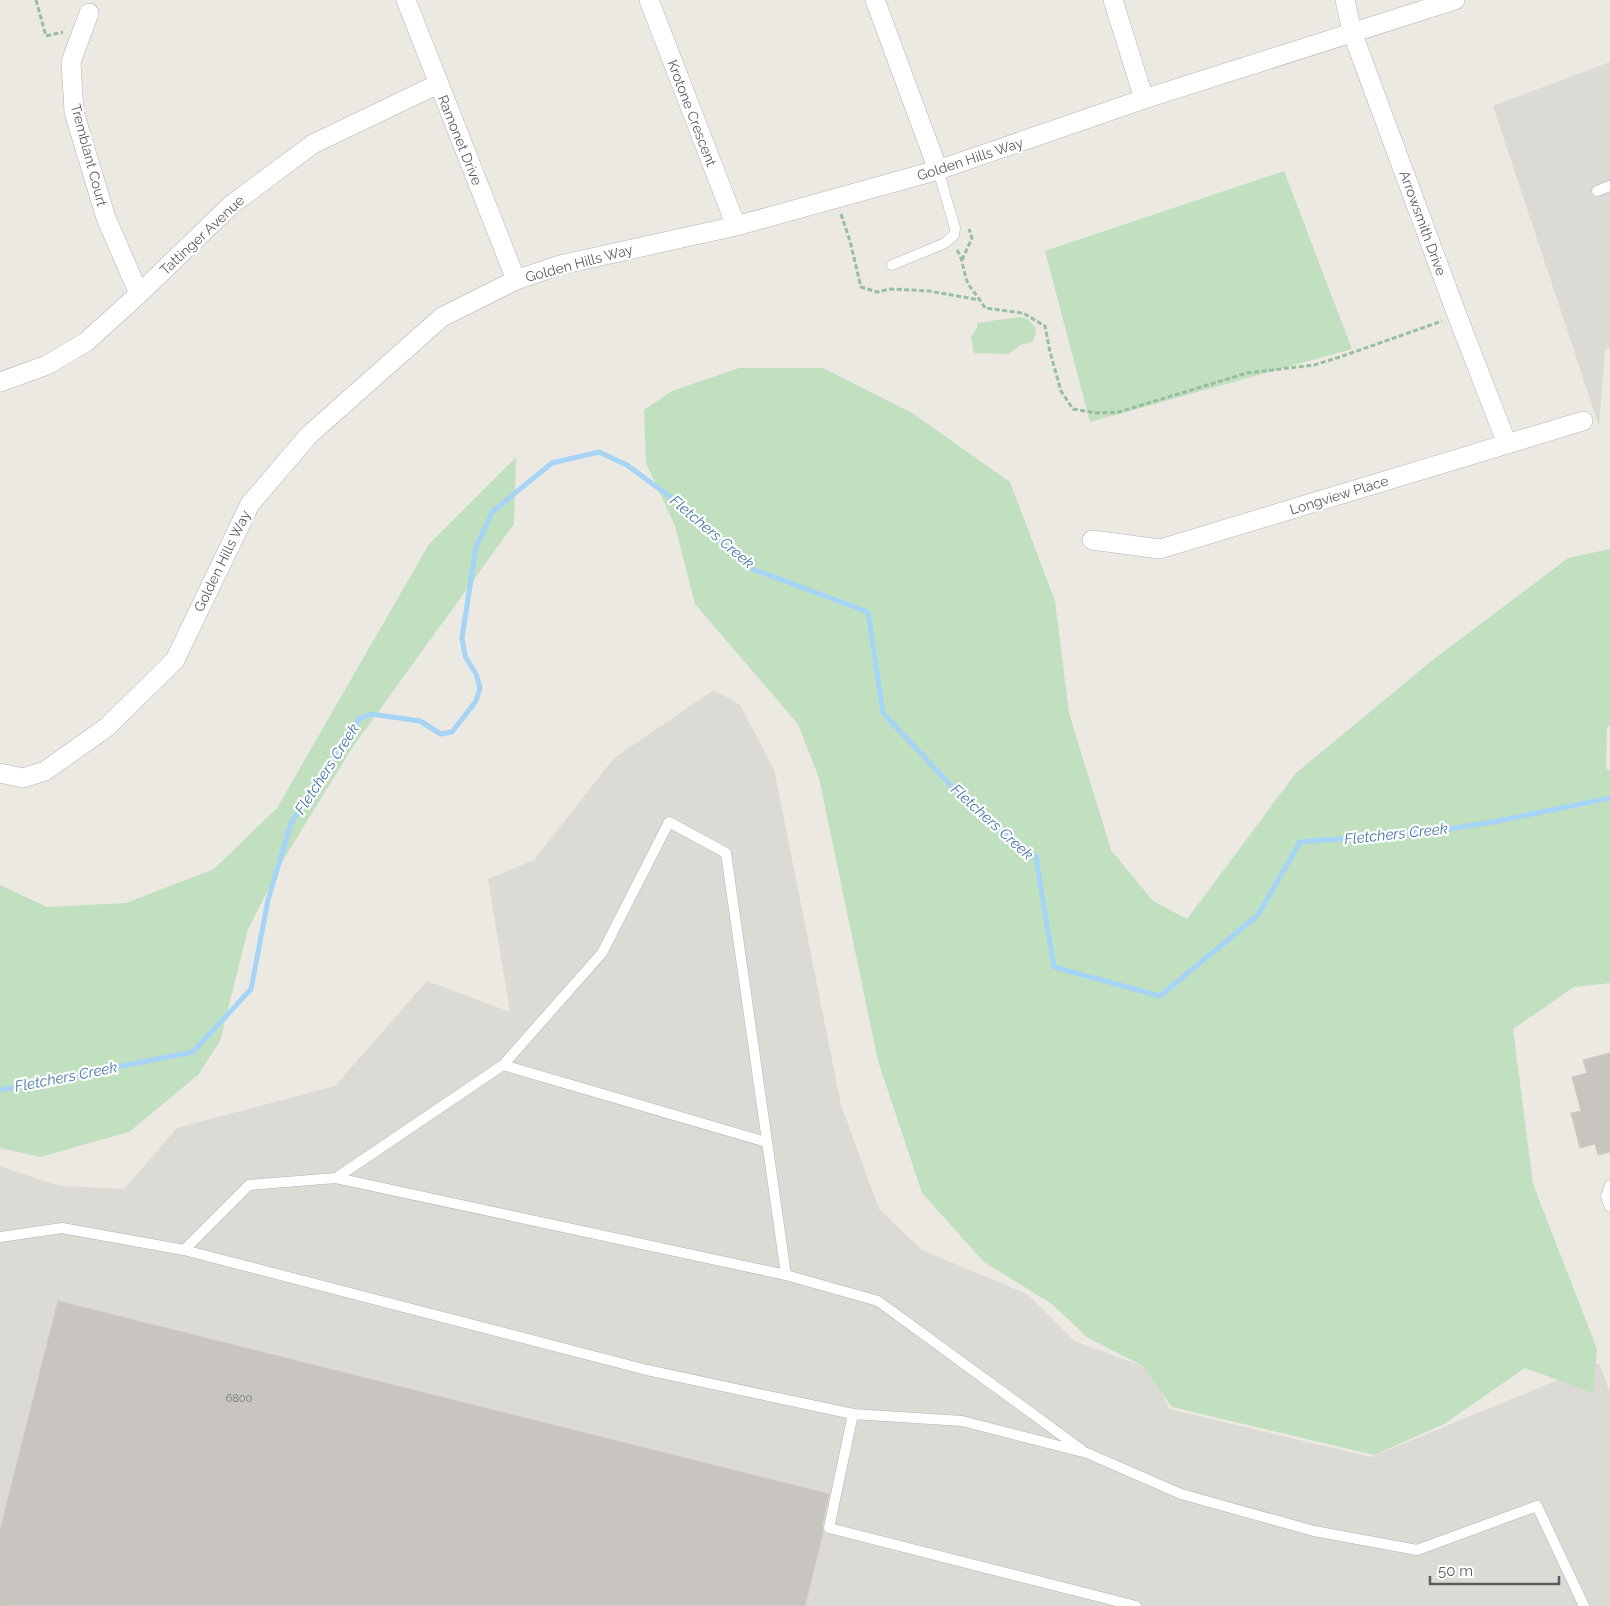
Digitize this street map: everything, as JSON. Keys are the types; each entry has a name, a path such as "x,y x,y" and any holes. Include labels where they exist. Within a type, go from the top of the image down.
{"street":[{"name":"Ramonet Drive","path":"406,0 516,280"},
{"name":"Krotone Crescent","path":"649,0 736,226"},
{"path":"875,0 938,170"},
{"path":"1113,0 1144,99"},
{"name":"Arrowsmith Drive","path":"1345,0 1352,32 1507,444"},
{"name":"Golden Hills Way","path":"0,773 23,778 45,771 107,727 175,660 250,504 309,435 442,317 516,280 560,265 736,226 938,170 1144,99 1455,0"},
{"name":"Tremblant Court","path":"86,20 71,62 74,112 106,218 139,294"},
{"name":"Tattinger Avenue","path":"0,382 47,365 86,342 139,294 231,205 313,144 438,84"},
{"name":"Longview Place","path":"1092,540 1160,548 1582,421"}],"lane":[{"path":"892,265 945,243 954,235 955,228 938,170"},
{"path":"1597,191 1610,186"},
{"path":"336,1178 503,1065 602,953 669,822 726,853 786,1275"},
{"path":"503,1065 766,1142"},
{"path":"184,1250 249,1185 336,1178 786,1275 878,1301 1087,1453"},
{"path":"1610,1185 1606,1197 1610,1207"},
{"path":"0,1237 62,1228 184,1250 648,1370 853,1414 962,1421 1087,1453 1181,1494 1314,1531 1417,1550 1537,1506 1584,1606"},
{"path":"853,1414 828,1528 1136,1606"}],"path":[{"path":"36,0 46,36 86,20"},
{"path":"951,238 961,255 967,282 976,292 985,308 1024,313 1045,326 1061,391 1074,409 1096,413 1119,412 1247,373 1314,365 1457,315"}],"shaded area":[{"path":"1610,62 1610,349 1605,349 1599,426 1493,106"},
{"path":"714,690 740,705 774,769 841,1105 879,1209 922,1250 1027,1294 1074,1341 1153,1370 1169,1409 1371,1457 1599,1363 1610,1393 1610,1606 0,1606 0,1166 60,1186 124,1189 177,1128 335,1086 427,981 510,1012 488,879 534,860 614,758"}],"green space":[{"path":"1284,171 1352,349 1090,422 1045,251"},
{"path":"1019,317 1028,319 1036,329 1032,342 1020,345 1009,354 974,353 971,337 977,328 977,323"},
{"path":"739,368 823,368 912,413 1010,482 1055,601 1069,713 1111,850 1153,901 1187,919 1296,773 1434,659 1568,558 1610,549 1610,725 1607,728 1606,768 1610,771 1610,983 1574,987 1513,1029 1533,1184 1597,1349 1593,1393 1525,1368 1444,1424 1374,1455 1172,1407 1143,1366 1088,1338 1052,1304 984,1262 922,1193 878,1061 819,778 798,724 695,604 675,526 646,463 644,410 672,391"},
{"path":"516,457 514,524 352,748 285,857 248,929 220,1041 198,1075 129,1132 40,1157 0,1148 0,885 47,907 126,903 214,869 277,808 429,544"}],"building":[{"path":"1610,1053 1610,1152 1598,1155 1595,1144 1580,1148 1571,1113 1581,1111 1572,1077 1587,1073 1583,1060"},
{"path":"58,1301 829,1494 822,1527 823,1532 805,1606 0,1606 0,1530"}],"waterway":[{"name":"Fletchers Creek","path":"0,1090 193,1052 251,989 268,900 291,823 359,719 371,714 420,721 441,734 452,732 476,701 480,688 476,674 465,656 462,638 476,547 493,511 552,463 599,452 627,465 673,499 750,568 868,612 883,713 971,807 1036,857 1054,967 1160,996 1258,915 1300,842 1437,831 1498,821 1610,798"}]}
